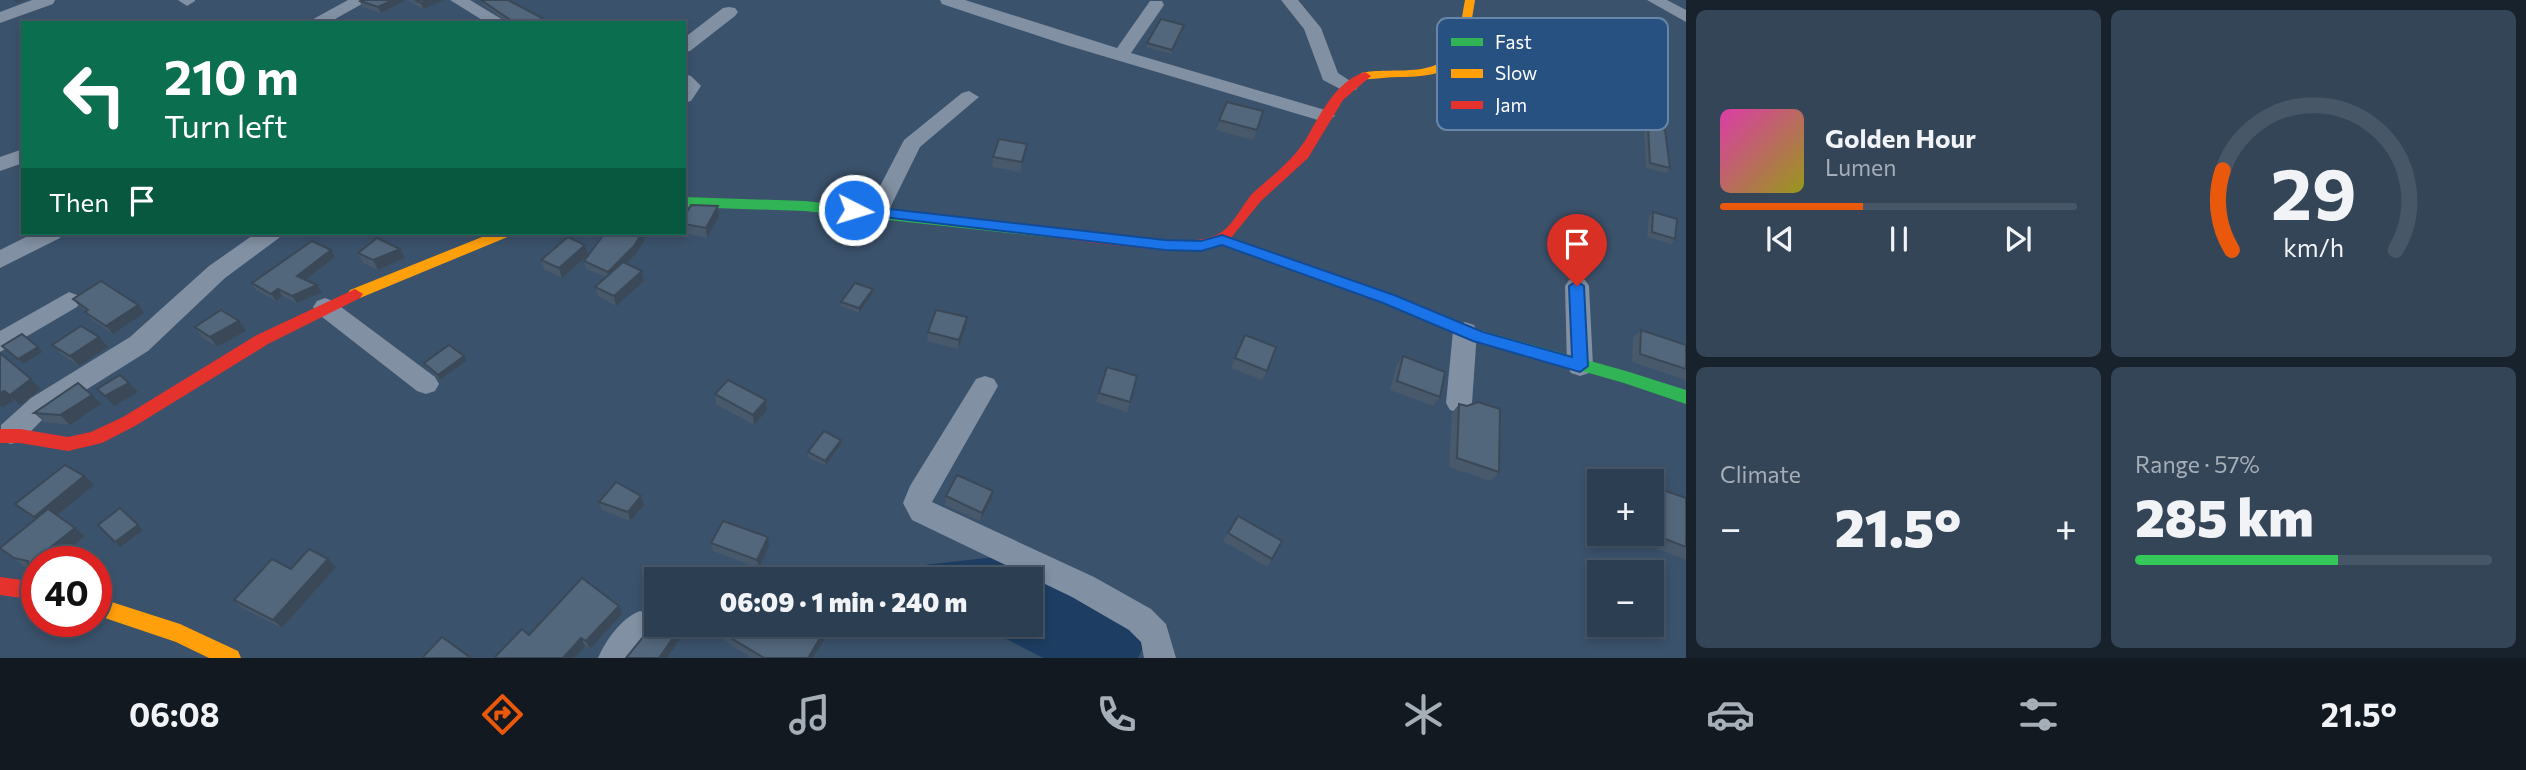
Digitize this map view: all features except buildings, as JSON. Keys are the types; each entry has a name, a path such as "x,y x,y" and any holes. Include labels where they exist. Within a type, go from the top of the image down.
{"street":[{"path":"0,18 47,0"},
{"path":"319,21 361,0"},
{"path":"458,0 496,21"},
{"path":"948,0 1325,116"},
{"path":"1289,0 1312,28 1330,76 1349,86"},
{"path":"1466,18 1470,0"},
{"path":"1656,0 1686,17"},
{"path":"1121,55 1156,5"},
{"path":"686,45 729,12"},
{"path":"686,202 735,202 878,211 1165,245 1201,246 1222,240 1236,227 1256,197 1286,177 1325,116 1357,79 1372,74 1437,70"},
{"path":"686,82 692,86 686,94"},
{"path":"878,211 911,144 969,97"},
{"path":"0,165 21,156"},
{"path":"0,260 48,235"},
{"path":"5,434 64,387 105,366 139,344 166,323 218,271 268,235"},
{"path":"5,434 57,446 81,442 111,430 224,361 325,307 500,235"},
{"path":"1222,240 1389,299 1465,331 1686,397"},
{"path":"1577,286 1580,366"},
{"path":"0,343 69,301"},
{"path":"325,307 426,384"},
{"path":"1459,403 1465,331"},
{"path":"985,386 919,495 917,503 922,511 1107,599 1137,617 1153,632 1160,658"},
{"path":"0,586 21,589"},
{"path":"112,614 184,649 231,658"},
{"path":"614,658 640,626"}],"water":[{"path":"1004,556 1026,567 924,567"},
{"path":"1043,576 1099,604 1145,643 1138,658 1043,658 1002,637 1043,637"}],"traffic: fast":[{"path":"686,202 805,206 1056,233"},
{"path":"1479,336 1626,377 1686,397"}],"traffic: slow":[{"path":"1467,18 1470,0"},
{"path":"1365,76 1418,73 1437,69"},
{"path":"355,294 500,235"},
{"path":"1222,240 1389,299 1479,336"},
{"path":"112,611 180,634 231,658"}],"traffic: jam":[{"path":"1056,233 1169,246 1211,242 1225,236 1256,198 1303,155 1338,97 1365,76"},
{"path":"0,436 20,436 58,444 78,443 96,437 129,422 262,340 355,294"},
{"path":"0,586 21,589"}],"route":[{"path":"854,210 1165,245 1201,246 1222,240 1389,299 1479,336 1580,366 1577,286"}]}
